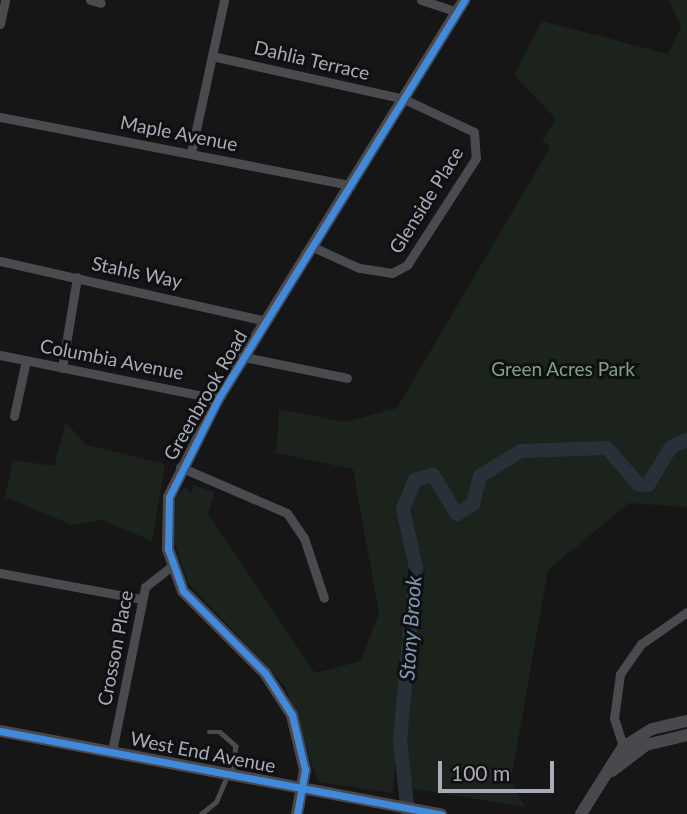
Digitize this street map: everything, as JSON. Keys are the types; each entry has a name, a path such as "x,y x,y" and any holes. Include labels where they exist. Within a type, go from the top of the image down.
{"street":[{"path":"0,24 5,0"},
{"path":"90,0 101,3"},
{"path":"191,153 224,0"},
{"path":"421,0 457,12"},
{"name":"Greenbrook Road","path":"298,814 304,787 301,743 286,702 192,603 172,566 166,513 180,467 218,399 464,0"},
{"name":"Dahlia Terrace","path":"212,56 404,99"},
{"name":"Glenside Place","path":"313,247 347,265 400,270 413,260 454,194 476,158 474,132 404,99"},
{"name":"Maple Avenue","path":"0,117 351,185"},
{"name":"Stahls Way","path":"0,261 266,321"},
{"path":"62,368 77,277"},
{"name":"Columbia Avenue","path":"0,355 218,399"},
{"path":"244,357 347,378"},
{"path":"14,416 26,360"},
{"path":"180,467 287,513 304,538 324,598"},
{"name":"Crosson Place","path":"112,751 141,599 149,580 172,566"},
{"path":"0,573 141,599"},
{"path":"625,752 614,718 620,674 641,644 687,612"},
{"path":"581,814 625,752 652,729 687,721"},
{"name":"West End Avenue","path":"0,731 304,787 379,808 399,806 441,814"},
{"path":"625,752 652,742 687,735"}],"lane":[{"path":"201,814 220,797 230,774 236,746 220,732 209,732"}],"green space":[{"name":"Green Acres Park","path":"669,0 687,0 687,507 629,503 548,570 511,780 525,807 402,787 397,735 393,793 318,782 285,686 188,583 174,541 176,497 185,487 191,494 193,485 215,492 208,514 315,673 361,661 379,613 353,469 276,453 279,409 345,422 397,408 551,146 542,141 556,119 514,75 542,21 668,54 681,27"},
{"path":"66,423 87,445 165,464 152,541 102,520 72,525 5,497 13,460 54,466"}],"waterway":[{"name":"Stony Brook","path":"408,814 400,740 416,568 403,509 415,480 433,475 457,514 473,504 480,476 521,451 607,448 638,484 648,485 671,447 687,440"}],"cycle path":[{"path":"297,814 305,770 292,715 265,673 183,591 168,549 169,497 218,399 464,0"},
{"path":"0,731 441,814"}]}
